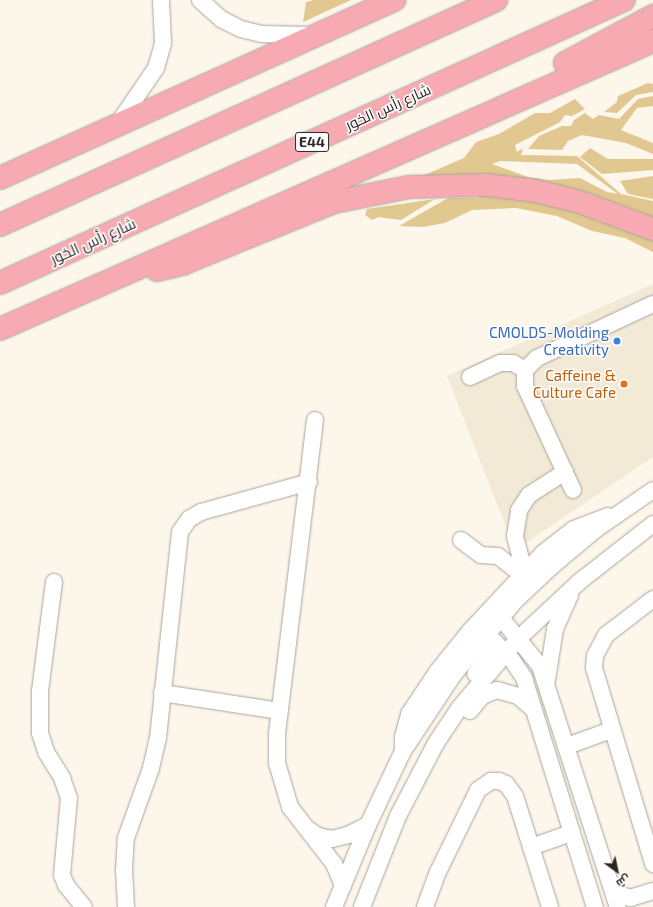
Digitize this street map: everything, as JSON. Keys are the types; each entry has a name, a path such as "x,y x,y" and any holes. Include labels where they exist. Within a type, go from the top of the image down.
{"highway":[{"path":"0,178 395,0"},
{"path":"0,225 496,0"},
{"name":"شارع رأس الخور","path":"0,284 624,0"},
{"path":"463,123 476,108 493,98 653,16"},
{"path":"0,329 463,123 653,41"},
{"path":"132,270 171,268 328,204 370,193 409,187 487,185 536,191 580,202 653,229"}],"street":[{"path":"117,125 150,80 158,62 164,29 161,0"},
{"path":"200,0 221,19 246,30 261,34 318,35"},
{"path":"573,490 525,386 525,370 537,358 653,304"},
{"path":"470,377 500,363 513,363 525,370"},
{"path":"315,420 309,482 280,711 277,749 280,779 290,807 299,821 334,864 343,885"},
{"path":"521,574 521,559 515,536 519,510 529,496 565,472"},
{"path":"126,907 124,866 126,838 155,753 178,540 184,525 202,512 309,482"},
{"path":"403,751 405,725 415,703 452,652 521,574 543,553 583,524 617,514 653,490"},
{"path":"362,907 398,816 447,724 506,652 504,639 514,626 600,535 617,514"},
{"path":"334,907 368,825 403,751 436,698 474,648 487,634 514,626 579,582 653,524"},
{"path":"516,525 528,548 543,553"},
{"path":"461,540 482,555 498,556 521,574"},
{"path":"54,582 40,692 40,733 46,752 62,778 69,798 62,875 66,885 84,907"},
{"path":"546,684 555,629 565,604 579,582"},
{"path":"653,599 606,635 595,656 596,680 653,864"},
{"path":"514,626 534,656 546,684 616,899 630,898 653,891"},
{"path":"487,634 506,652 524,678 595,907"},
{"path":"398,816 401,795 423,750 441,720 488,657 483,648 474,648"},
{"path":"426,762 443,748 476,702 489,692 508,691 522,698 534,710"},
{"path":"162,693 280,711"},
{"path":"567,746 611,730"},
{"path":"425,907 458,830 484,784 499,781 512,789 550,907"},
{"path":"299,821 318,836 332,839 348,835 368,825"},
{"path":"531,847 571,833"},
{"path":"635,907 653,902"}],"shaded area":[{"path":"314,0 351,0 303,22 306,2"},
{"path":"648,83 653,84 653,92 636,95 617,113 604,112 617,102 618,96"},
{"path":"653,96 653,106 637,108 621,130 653,143 653,154 626,143 582,135 568,141 562,150 528,149 539,136 562,126 571,126 574,120 585,113 593,119 599,115 619,119 638,99"},
{"path":"575,99 585,109 572,116 565,115 560,122 515,145 517,152 523,148 521,155 577,156 621,194 653,201 653,221 420,177 464,158 476,142 499,134 535,113 550,113","holes":["500,161 577,164 618,194 607,192 580,178 549,180 528,177 492,164"]},
{"path":"590,148 608,159 653,159 653,170 602,174 580,157"},
{"path":"653,176 653,199 628,194 620,181"},
{"path":"482,192 535,198 653,237 653,252 625,238 592,231 557,216 516,208 472,210 445,223 423,227 399,226 448,198 478,198"},
{"path":"435,199 401,220 378,217 372,220 365,215 367,209"},
{"path":"653,284 653,457 515,550 447,376"}],"place":[{"name":"CMOLDS-Molding Creativity","path":"617,341"},
{"name":"Caffeine & Culture Cafe","path":"624,384"}]}
